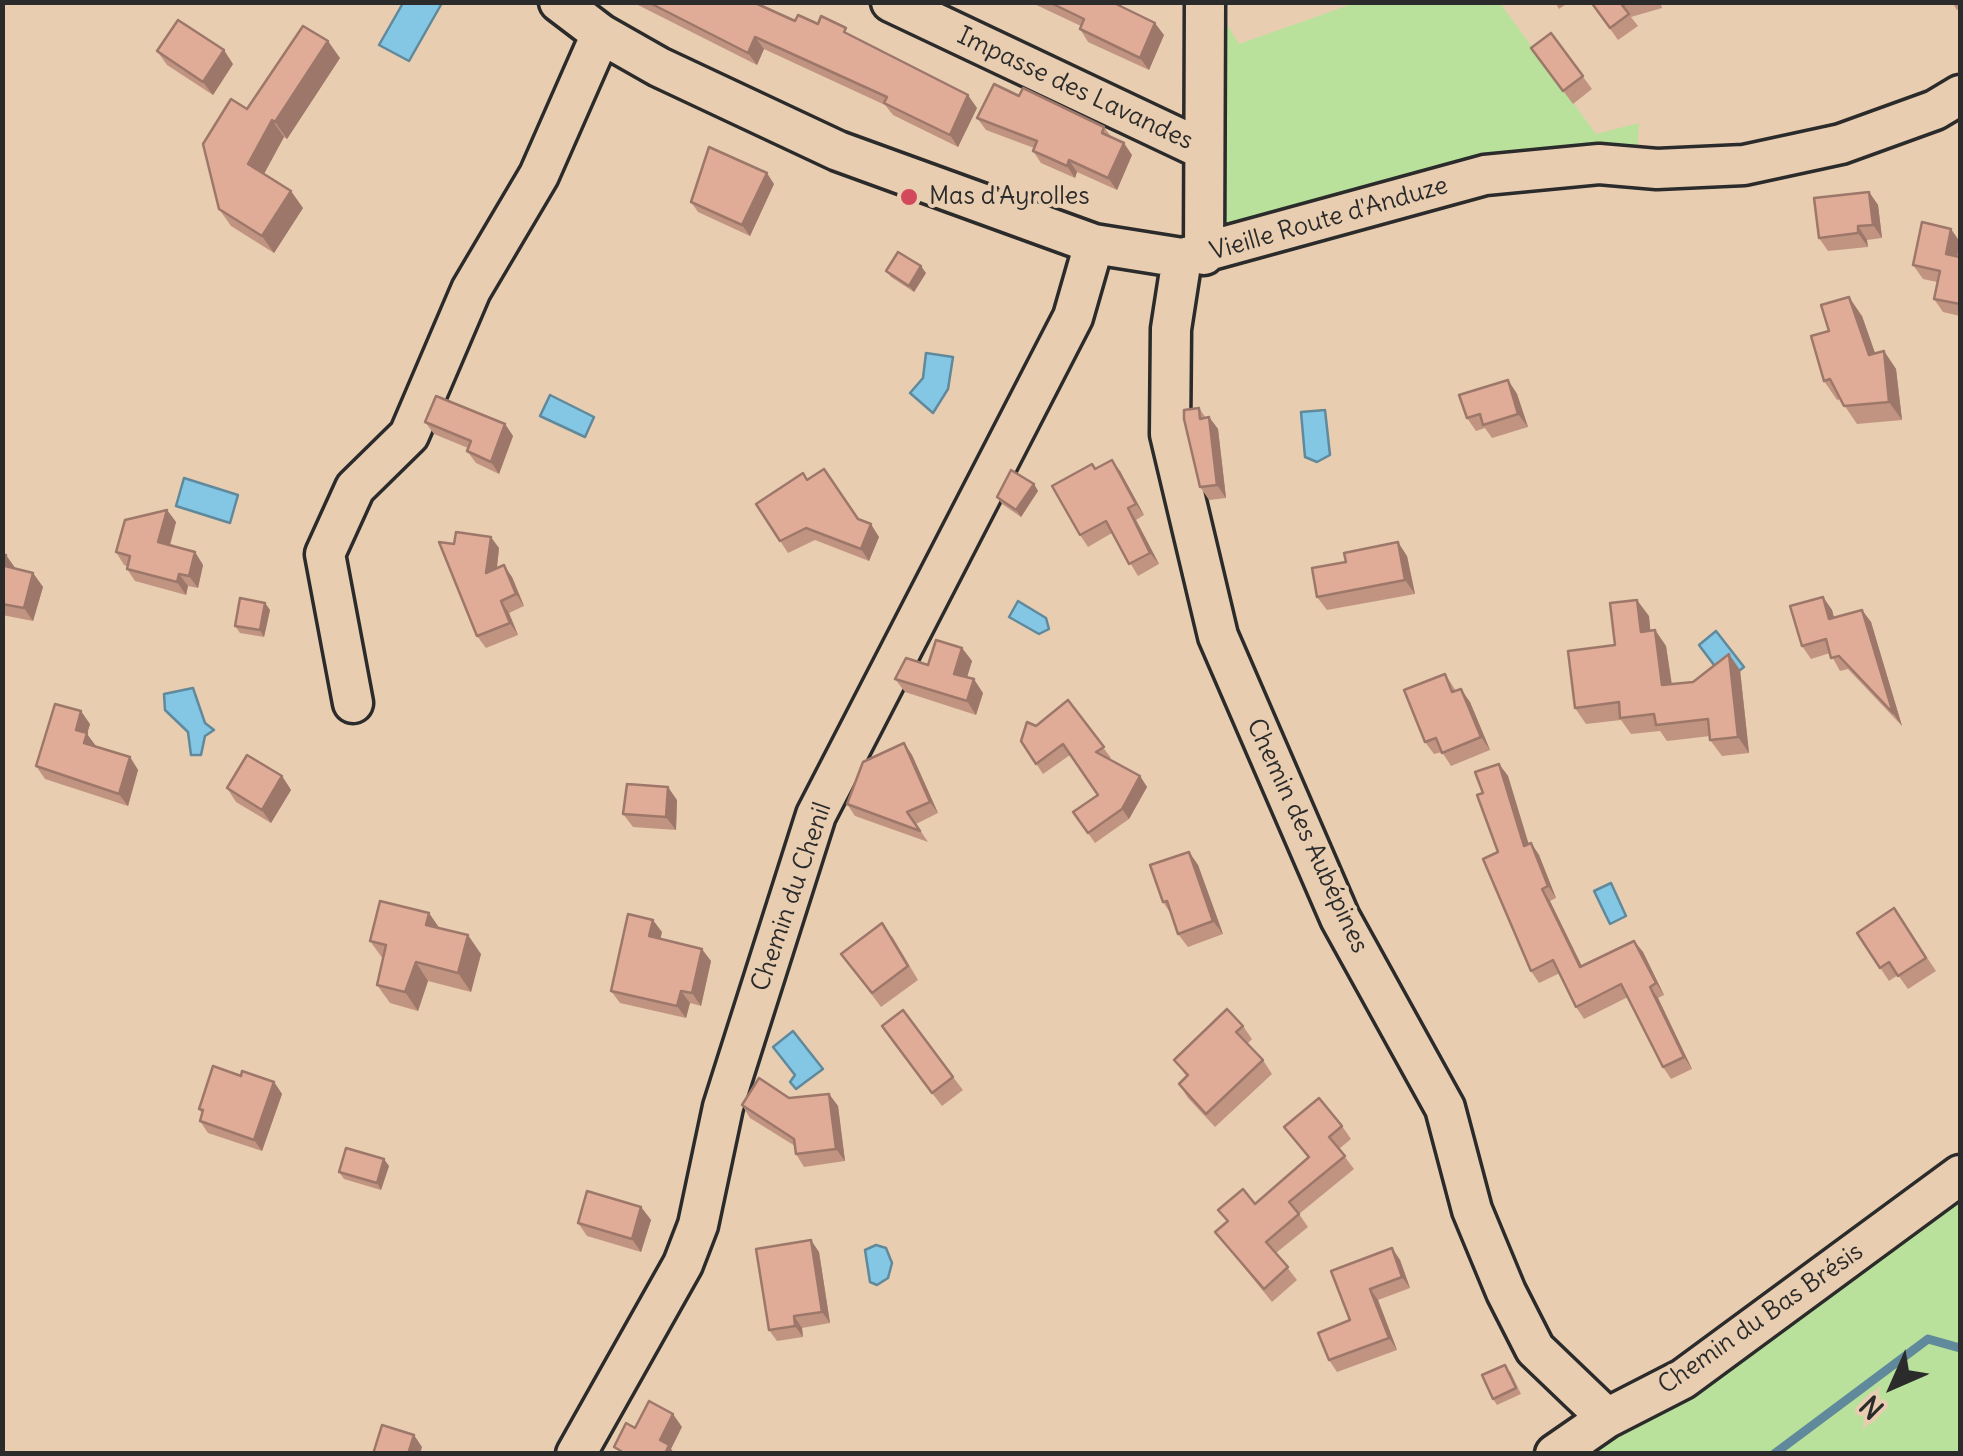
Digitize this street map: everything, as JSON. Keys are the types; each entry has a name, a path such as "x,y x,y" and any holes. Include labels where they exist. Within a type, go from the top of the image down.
{"street":[{"name":"Vieille Route d'Anduze","path":"560,2 601,34 702,90 838,151 1094,244 1193,257 1485,175 1599,164 1657,169 1763,161 1841,144 1934,110 1960,94"},
{"name":"Impasse des Lavandes","path":"891,2 1204,150"},
{"name":"Chemin des Aubépines","path":"1205,2 1204,150 1193,257 1170,329 1170,434 1218,636 1340,918 1445,1108 1472,1210 1506,1292 1535,1350 1607,1418"},
{"path":"353,703 325,554 355,488 409,435 471,290 540,175 601,34"},
{"name":"Chemin du Chenil","path":"576,1454 682,1264 698,1224 723,1107 816,815 1073,317 1094,244"},
{"name":"Chemin du Bas Brésis","path":"1555,1454 1607,1418 1683,1379 1960,1175"}],"green space":[{"path":"1213,3 1224,3 1225,21 1239,44 1355,3 1500,3 1596,134 1639,123 1637,154 1220,234"},
{"path":"1960,1179 1960,1453 1578,1454"}],"water":[{"path":"403,3 442,3 409,61 379,45"},
{"path":"926,353 953,357 948,389 933,413 910,393 923,378"},
{"path":"550,395 594,417 585,437 540,416"},
{"path":"1325,410 1330,455 1317,462 1305,457 1301,412"},
{"path":"184,478 238,495 230,523 176,506"},
{"path":"1018,601 1046,618 1049,629 1039,634 1009,617"},
{"path":"1716,631 1744,667 1726,681 1699,645"},
{"path":"193,688 205,723 214,730 205,736 201,755 191,755 188,732 165,710 164,694"},
{"path":"1611,883 1626,916 1610,924 1594,891"},
{"path":"793,1031 823,1069 796,1089 790,1082 795,1075 773,1047"},
{"path":"876,1245 886,1248 892,1263 888,1278 877,1285 870,1282 865,1250"}],"building":[{"path":"648,2 753,2 795,21 798,15 818,24 821,16 846,28 844,32 968,95 950,135 884,103 887,97 755,37 748,53"},
{"path":"1049,2 1112,2 1155,23 1140,58 1080,29 1084,19"},
{"path":"1591,2 1630,2 1622,5 1629,14 1610,28"},
{"path":"178,20 224,50 203,82 157,51"},
{"path":"303,26 328,41 275,122 272,120 248,164 291,191 262,236 219,209 203,144 231,99 247,109"},
{"path":"1551,33 1583,76 1563,91 1531,48"},
{"path":"994,84 1019,96 1023,88 1104,127 1102,133 1124,143 1108,178 1069,160 1067,166 1033,151 1037,141 977,118"},
{"path":"709,147 767,173 742,225 691,202"},
{"path":"1869,192 1873,225 1858,226 1858,233 1819,238 1814,198"},
{"path":"1922,222 1951,229 1946,254 1960,257 1960,304 1934,299 1940,271 1913,265"},
{"path":"898,252 921,266 909,286 886,271"},
{"path":"1849,297 1869,355 1884,351 1889,402 1844,406 1830,379 1824,381 1811,336 1829,331 1821,305"},
{"path":"1508,380 1518,414 1483,425 1480,414 1467,418 1459,395"},
{"path":"436,396 505,424 491,462 467,451 471,441 425,422"},
{"path":"1199,408 1200,419 1209,417 1217,485 1200,487 1184,419 1184,410"},
{"path":"1112,460 1136,504 1128,508 1150,553 1129,564 1106,521 1080,535 1052,486 1092,464 1095,469"},
{"path":"824,469 858,519 871,524 861,549 806,528 780,541 756,504 803,473 807,480"},
{"path":"1011,470 1034,484 1016,510 997,497"},
{"path":"167,510 158,542 195,552 189,576 179,574 177,582 127,569 130,556 116,552 125,520"},
{"path":"456,532 491,537 486,573 504,565 516,594 501,601 510,623 477,636 439,542 454,544"},
{"path":"1398,542 1405,580 1317,597 1312,568 1346,562 1344,553"},
{"path":"2,555 6,555 5,566 33,573 24,608 2,604"},
{"path":"1823,597 1829,619 1862,610 1893,713 1839,656 1831,658 1826,639 1802,646 1790,606"},
{"path":"240,598 265,603 260,630 235,626"},
{"path":"1637,600 1641,632 1655,630 1662,685 1693,682 1729,654 1738,737 1710,740 1708,719 1656,725 1654,714 1620,718 1619,702 1575,708 1568,651 1615,645 1610,603"},
{"path":"936,640 962,648 954,674 974,679 967,701 895,679 906,658 928,665"},
{"path":"1445,674 1452,692 1461,689 1481,737 1442,753 1436,738 1425,742 1404,690"},
{"path":"1068,700 1104,747 1096,752 1140,776 1122,809 1088,833 1073,812 1098,795 1063,744 1036,764 1021,741 1027,722 1036,726"},
{"path":"55,704 81,711 76,730 87,733 84,743 130,757 119,794 36,766"},
{"path":"904,743 930,802 907,812 920,831 847,804 863,762"},
{"path":"247,755 282,776 262,810 227,788"},
{"path":"1499,764 1524,846 1531,843 1548,886 1542,889 1580,967 1634,941 1656,983 1650,987 1684,1057 1663,1067 1621,984 1576,1007 1553,960 1531,971 1483,859 1498,852 1477,795 1483,793 1475,772"},
{"path":"627,784 668,787 666,817 623,814"},
{"path":"1189,852 1213,921 1178,934 1150,865"},
{"path":"380,901 429,913 426,925 468,935 458,973 416,962 405,992 377,985 386,945 370,941"},
{"path":"1894,908 1926,958 1898,976 1889,962 1880,968 1857,933"},
{"path":"628,914 653,920 649,936 702,949 692,993 681,991 677,1006 611,991"},
{"path":"882,923 908,966 872,993 841,954"},
{"path":"1227,1009 1243,1026 1236,1032 1263,1060 1206,1114 1179,1084 1188,1075 1174,1060"},
{"path":"903,1010 953,1077 932,1093 882,1026"},
{"path":"213,1066 274,1082 254,1140 200,1121 203,1110 199,1109"},
{"path":"759,1078 789,1098 829,1094 836,1149 796,1154 794,1139 742,1105"},
{"path":"1319,1098 1342,1126 1329,1137 1345,1156 1289,1202 1299,1214 1266,1242 1288,1267 1264,1289 1215,1232 1228,1221 1218,1210 1243,1189 1255,1204 1309,1157 1284,1127"},
{"path":"346,1148 384,1159 377,1183 339,1172"},
{"path":"587,1191 641,1207 632,1239 578,1223"},
{"path":"811,1240 822,1312 794,1316 795,1326 769,1330 756,1249"},
{"path":"1392,1248 1402,1277 1370,1289 1389,1338 1329,1360 1318,1333 1350,1320 1331,1271"},
{"path":"1505,1365 1516,1388 1493,1399 1482,1375"},
{"path":"649,1401 673,1414 660,1440 669,1445 665,1454 620,1454 614,1447 626,1423 635,1428"},
{"path":"382,1425 414,1435 408,1454 373,1454"}],"waterway":[{"path":"1774,1454 1928,1339 1960,1348"}],"place":[{"name":"Mas d'Ayrolles","path":"909,197"}]}
